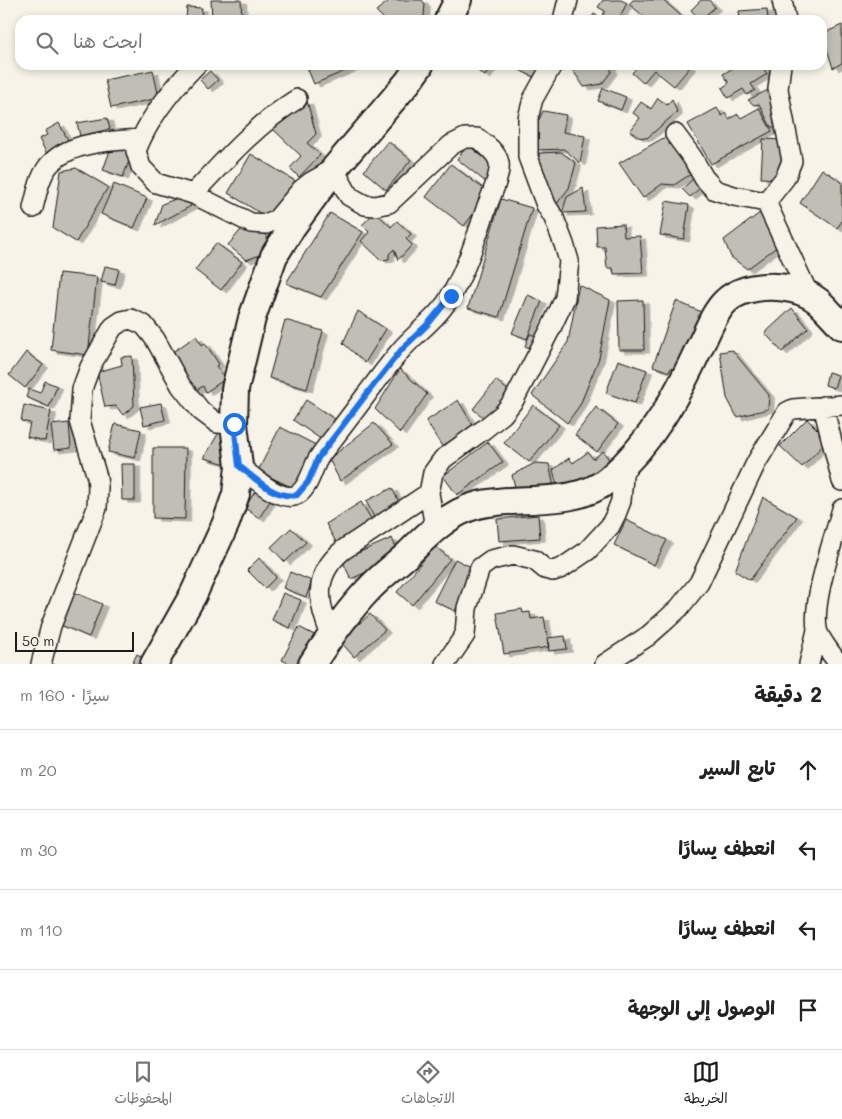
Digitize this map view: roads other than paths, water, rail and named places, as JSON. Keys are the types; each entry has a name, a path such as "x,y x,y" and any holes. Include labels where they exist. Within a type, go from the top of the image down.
{"main road":[{"path":"450,15 458,0"},
{"path":"154,664 193,595 226,523 236,494 239,466 234,424 235,389 252,318 274,256 292,227 334,169 416,70"},
{"path":"312,664 342,620 370,588 435,528 453,516 477,505 513,500 562,497 591,491 609,480 663,417 716,314 728,299 746,290 769,286 791,289 818,300 842,326"}],"street":[{"path":"564,15 568,0"},
{"path":"782,0 785,15"},
{"path":"191,70 178,83 140,139 136,151 141,167 156,183 193,194 251,223 266,224 277,220 301,190 334,169 349,196 366,205 375,206 389,203 451,145 465,138 477,138 493,152 499,162 497,177 478,231 451,296 428,324 402,349 369,391 318,458 308,482 302,490 297,495 288,497 277,494 239,466"},
{"path":"435,528 429,493 433,473 443,459 490,425 503,414 514,400 565,298 569,261 564,244 543,198 528,157 528,118 533,99 549,70"},
{"path":"766,202 785,178 792,161 778,89 780,70"},
{"path":"193,194 252,132 297,99"},
{"path":"675,134 692,157 704,178 715,190 766,202"},
{"path":"33,208 40,181 51,162 71,150 100,142 140,139"},
{"path":"766,202 808,293 818,300"},
{"path":"40,664 51,626 97,508 97,477 80,421 82,388 90,367 113,327 122,321 131,320 144,325 181,386 201,411 217,423 234,424"},
{"path":"605,664 648,636 665,622 699,583 756,463 786,412 793,409 842,405"},
{"path":"823,406 842,481"},
{"path":"445,664 465,635 468,608 480,568 491,560 513,555 534,560 545,569 553,571 562,568 586,551 610,526 616,514 621,501 624,464"},
{"path":"331,635 324,619 321,601 320,582 326,567 343,550 429,493"},
{"path":"809,664 817,630 821,585 842,509"},
{"path":"817,630 840,664"}]}
